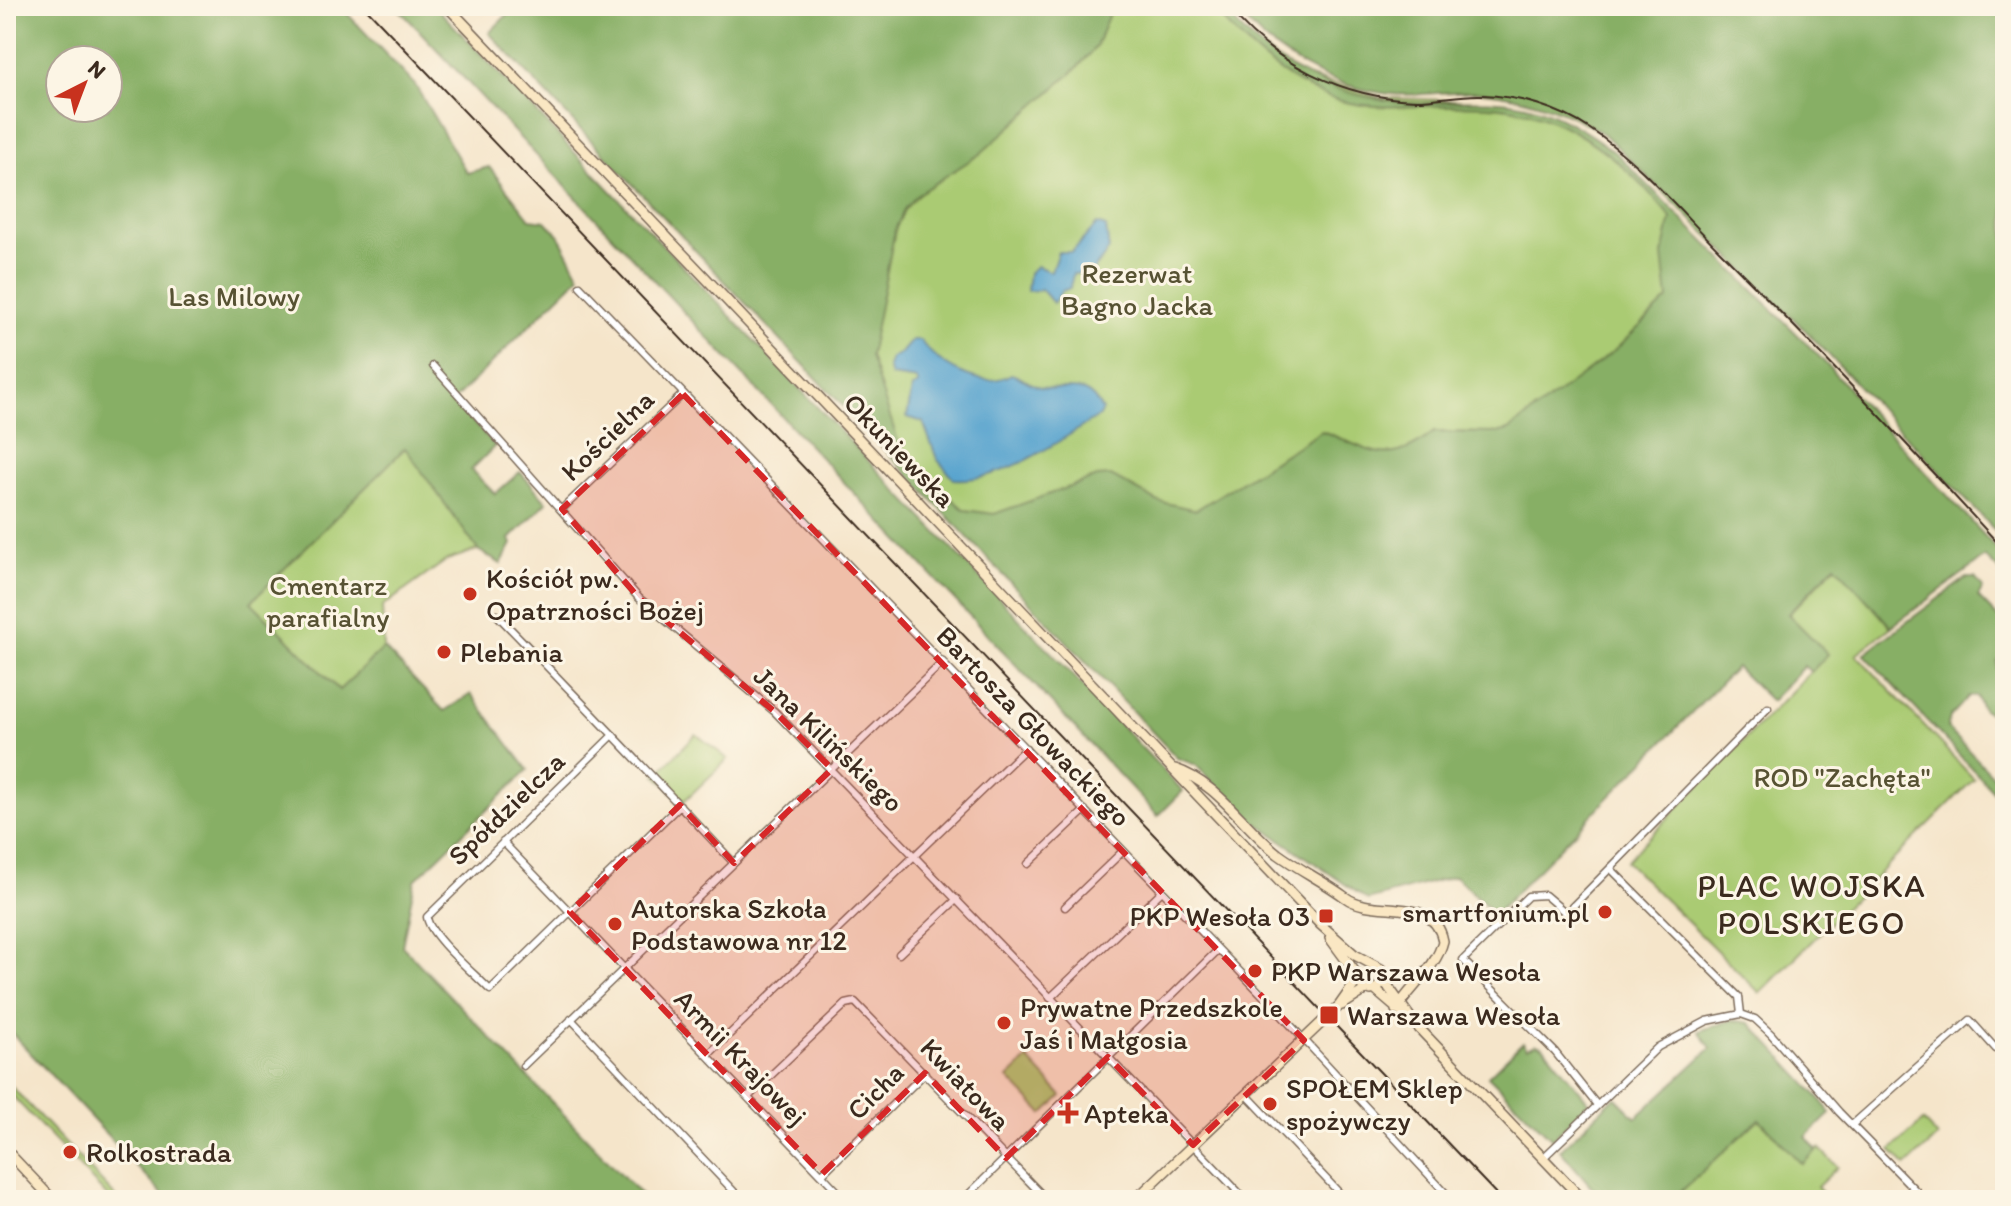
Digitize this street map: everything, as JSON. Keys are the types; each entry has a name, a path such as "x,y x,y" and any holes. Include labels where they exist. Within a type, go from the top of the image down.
{"main road":[{"name":"Okuniewska","path":"447,6 1321,925 1369,964 1379,966 1384,979"},
{"path":"1172,768 1199,780 1279,855 1324,881 1350,901 1375,909 1410,909 1432,921 1443,936 1440,953 1398,1006"},
{"name":"Okuniewska","path":"1321,925 1358,978 1371,989"},
{"path":"1135,1200 1339,1006 1369,964"},
{"path":"1339,1006 1384,979 1398,1006"},
{"path":"1371,989 1398,1006 1583,1200"},
{"path":"6,1150 53,1200"}],"street":[{"name":"Bartosza Głowackiego","path":"580,286 1026,748 1452,1200"},
{"name":"Jana Kilińskiego","path":"433,366 639,598 775,712 1246,1200"},
{"name":"Kościelna","path":"562,509 683,394"},
{"path":"497,615 734,863"},
{"path":"523,1066 943,662"},
{"path":"1597,1105 1555,1052 1463,960 1526,897 1545,895 1566,913 1612,870 1768,708"},
{"name":"Spółdzielcza","path":"570,912 490,990 426,920 429,913 613,735"},
{"path":"708,1055 1026,748"},
{"path":"570,912 680,805"},
{"path":"1028,864 1085,810"},
{"name":"Armii Krajowej","path":"503,842 846,1200"},
{"path":"1065,907 1123,851"},
{"path":"1612,870 1739,997 1741,1014"},
{"path":"1050,998 1162,891"},
{"path":"899,954 957,899"},
{"path":"963,1200 1218,950"},
{"name":"Kwiatowa","path":"748,1097 852,1001 860,1004 1047,1200"},
{"path":"1543,1158 1664,1042 1707,1021 1741,1014 1759,1023 1925,1200"},
{"path":"571,1019 742,1200"},
{"path":"1853,1124 1970,1020 1996,1049 2005,1044"},
{"name":"Cicha","path":"822,1174 925,1073"},
{"path":"1246,1094 1346,1200"},
{"path":"1228,1200 1237,1191"}],"highlighted area":[{"path":"683,394 1304,1040 1193,1145 1108,1057 1006,1158 925,1073 822,1174 570,912 680,805 734,863 832,769 775,712 639,598 562,509"}],"green space":[{"name":"Las Milowy","path":"6,6 340,6 415,85 467,173 489,167 530,219 546,221 558,234 580,276 453,401 495,446 471,470 495,494 520,472 547,502 510,539 512,544 501,564 478,550 405,448 251,602 339,690 384,648 444,711 471,694 528,770 415,880 402,946 646,1200 168,1200 6,1027"},
{"path":"396,6 435,6 1183,791 1158,816"},
{"path":"516,6 1112,6 1096,47 1078,67 980,154 918,194 905,208 895,230 870,356 899,444 936,486 965,510 994,514 1097,477 1111,476 1157,501 1196,510 1322,431 1367,450 1392,453 1418,444 1434,432 1497,433 1509,430 1614,351 1668,299 1663,255 1671,218 1626,169 1591,142 1552,121 1509,108 1474,105 1371,106 1331,98 1296,82 1265,60 1211,6 1222,6 1262,48 1311,78 1338,89 1395,101 1488,101 1526,105 1563,119 1607,146 1816,353 2005,558 2005,577 1985,557 1891,627 1835,565 1788,614 1828,654 1811,672 1804,666 1771,701 1736,667 1495,914 1455,876 1368,900 1242,813 1196,765 1177,758 489,33"},
{"name":"Rezerwat Bagno Jacka","path":"1104,6 1215,6 1235,29 1292,72 1381,98 1484,101 1547,115 1619,159 1672,210 1668,299 1619,356 1505,441 1476,433 1434,432 1404,451 1380,453 1322,431 1196,510 970,525 897,444 865,358 891,225 918,194 943,178"},
{"path":"1234,6 2005,6 2005,541 1809,334 1604,134 1576,118 1516,97 1472,91 1391,94 1346,85 1284,54 1248,24"},
{"name":"Cmentarz parafialny","path":"405,447 478,550 447,560 382,607 384,648 339,691 251,602"},
{"name":"ROD \"Zachęta\"","path":"1836,565 1891,627 1856,654 1974,779 1760,993 1626,861 1827,655 1788,615"},
{"path":"1966,578 1975,578 1983,588 1978,597 2005,625 2005,655 1997,662 1997,669 2005,678 2005,708 2000,706 1994,715 1983,710 1976,696 1969,696 1950,717 1947,728 1996,779 1994,792 1864,654"},
{"path":"696,734 728,759 683,802 656,775"},
{"path":"1732,1020 1750,1023 1824,1103 1830,1114 1806,1137 1817,1150 1802,1164 1759,1119 1672,1200 1603,1200 1560,1150 1615,1097 1636,1118 1711,1048 1699,1031"},
{"path":"1523,1042 1527,1048 1536,1044 1543,1046 1589,1102 1552,1139 1488,1076"},
{"path":"1028,1059 1062,1096 1043,1114 1008,1078"},
{"name":"Rolkostrada","path":"6,1081 119,1200 111,1200 6,1089"},
{"path":"1755,1115 1802,1164 1819,1148 1838,1167 1817,1187 1825,1196 1821,1200 1665,1200"},
{"path":"1923,1121 1938,1137 1906,1166 1891,1150"}],"water":[{"path":"1097,224 1106,227 1109,250 1090,274 1073,274 1070,288 1062,291 1053,303 1042,290 1027,291 1029,273 1037,266 1051,272 1058,252 1072,252"},
{"path":"912,340 920,340 937,358 961,373 987,380 1011,374 1040,387 1076,389 1089,394 1102,410 1099,416 1030,458 991,474 954,479 937,459 923,422 907,417 912,388 918,384 917,380 891,376 888,367 891,358 901,353"}],"railway":[{"path":"364,6 1502,1200"},
{"path":"1227,6 1245,26 1287,60 1336,84 1389,98 1416,100 1474,95 1510,98 1552,109 1590,129 1626,156 1659,188 1865,400 2005,551"}],"place":[{"name":"Kościół pw. Opatrzności Bożej","path":"470,594"},
{"name":"Plebania","path":"444,652"},
{"name":"smartfonium.pl","path":"1605,912"},
{"name":"PKP Wesoła 03","path":"1326,916"},
{"name":"Autorska Szkoła Podstawowa nr 12","path":"615,924"},
{"name":"PKP Warszawa Wesoła","path":"1255,971"},
{"name":"Warszawa Wesoła","path":"1329,1015"},
{"name":"Prywatne Przedszkole Jaś i Małgosia","path":"1004,1023"},
{"name":"SPOŁEM Sklep spożywczy","path":"1270,1104"},
{"name":"Apteka","path":"1068,1113"},
{"name":"Rolkostrada","path":"70,1152"}],"district":[{"name":"PLAC WOJSKA POLSKIEGO","path":"1812,904"}]}
